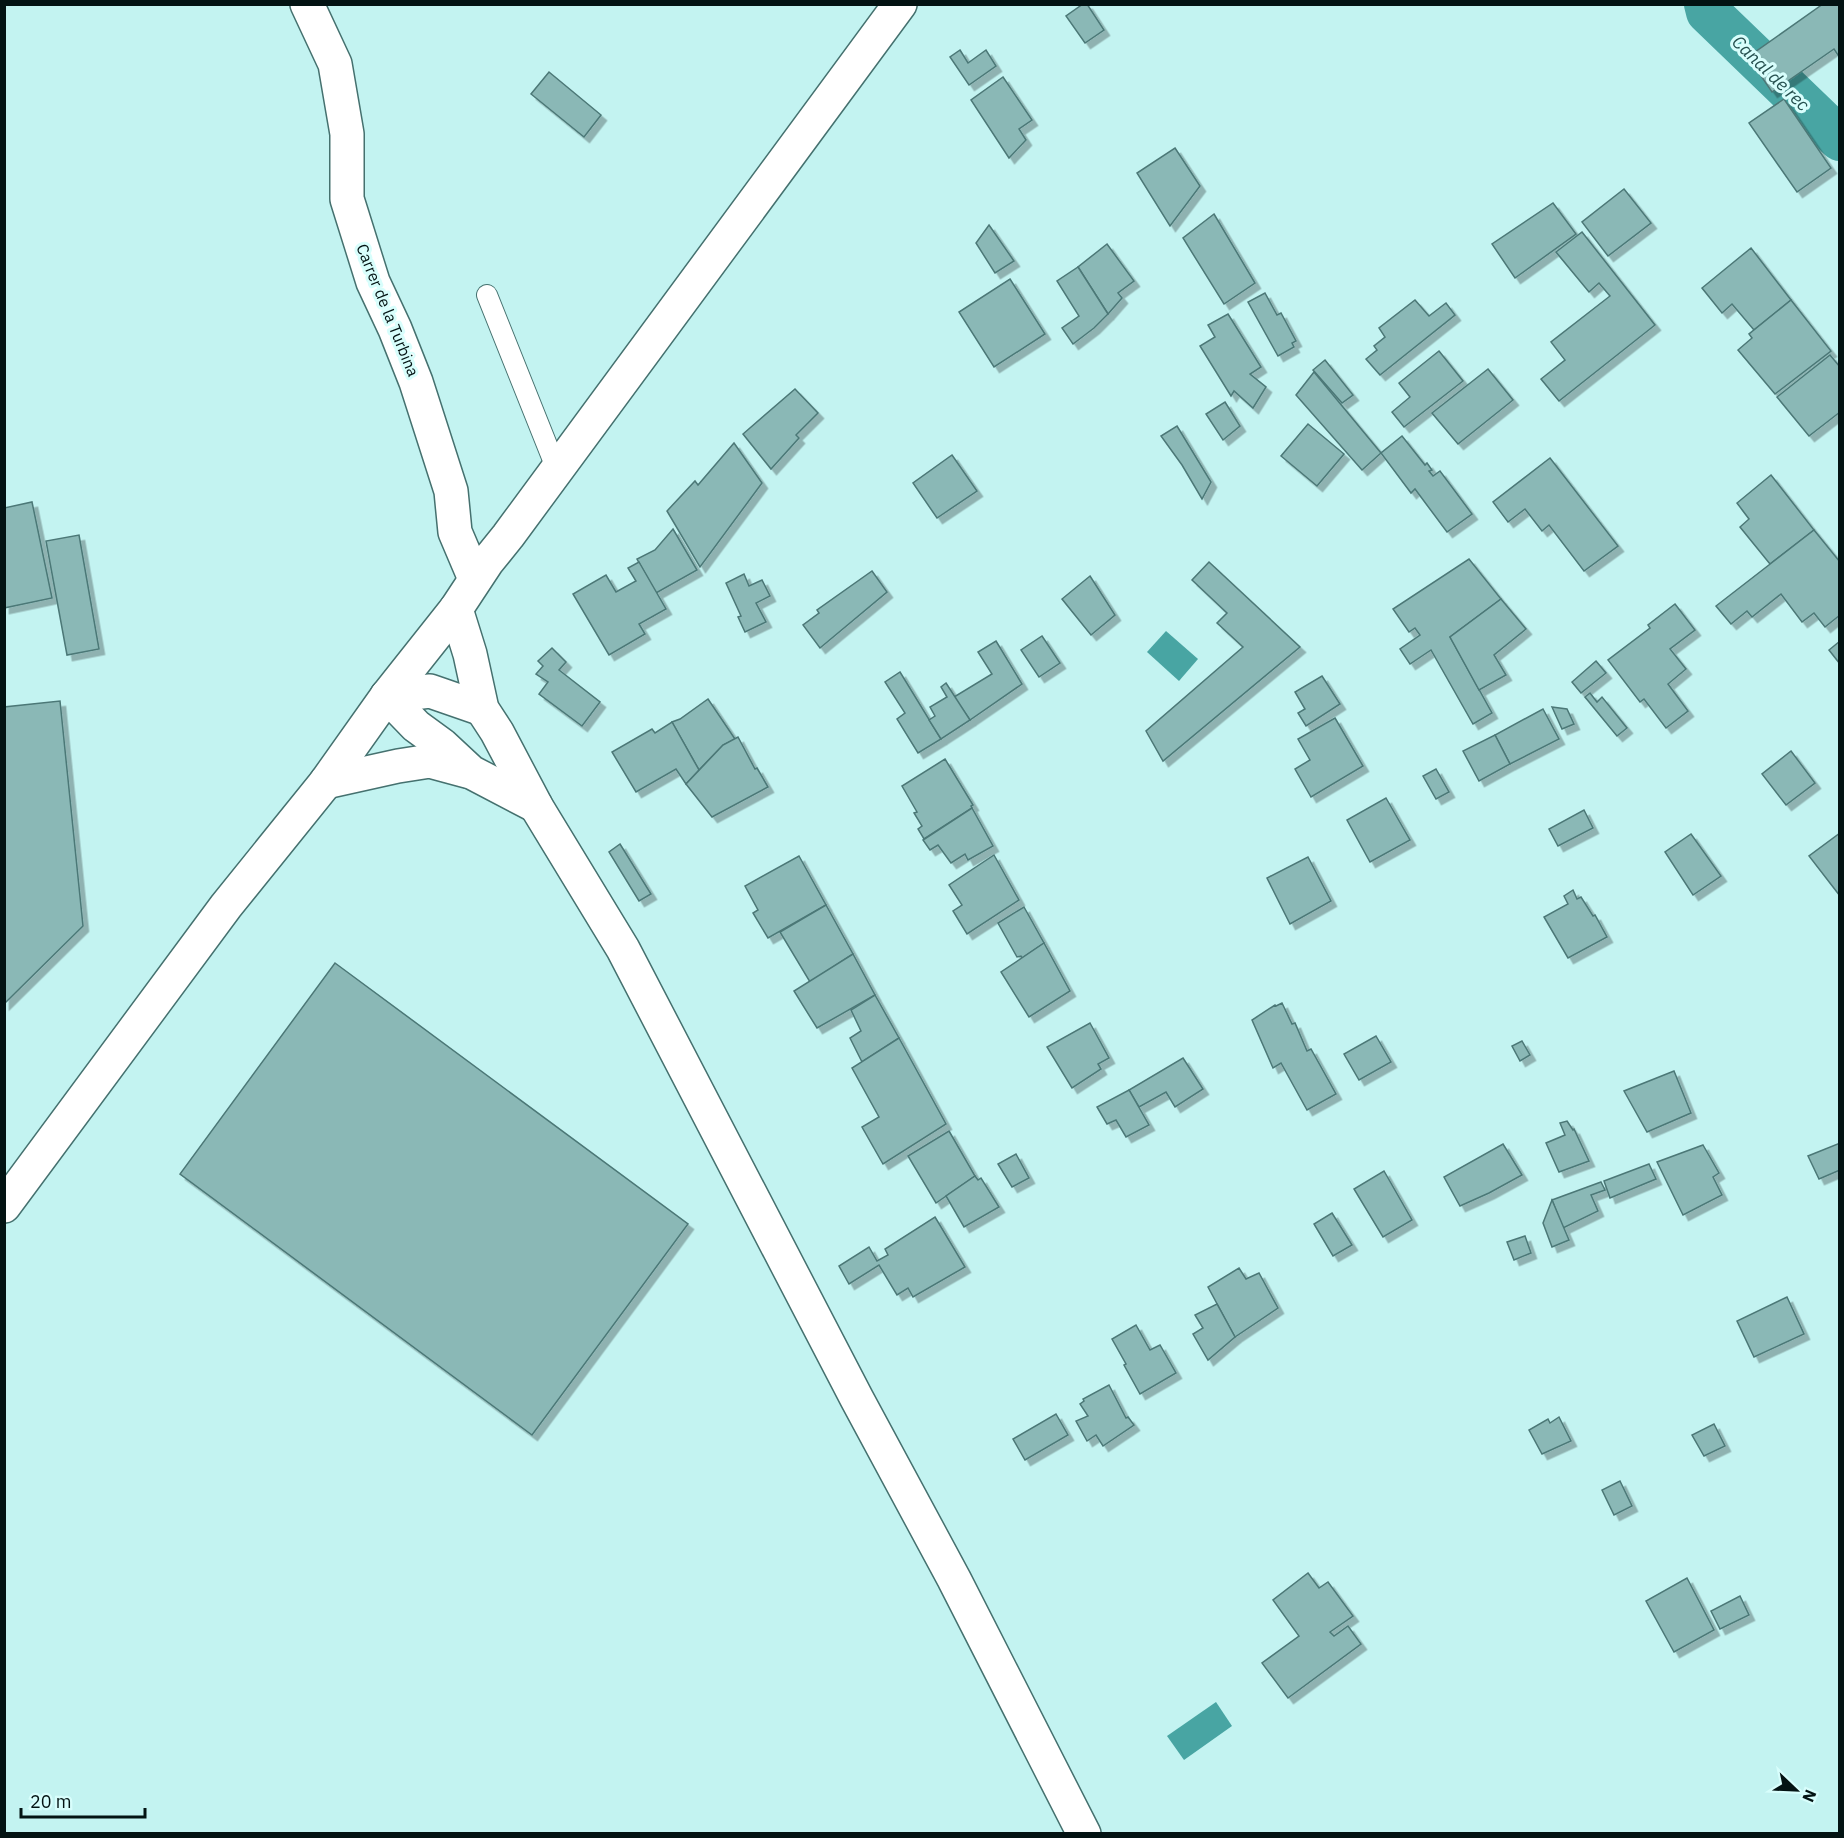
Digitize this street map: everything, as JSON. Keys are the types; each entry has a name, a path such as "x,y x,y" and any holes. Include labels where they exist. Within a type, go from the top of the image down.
{"street":[{"name":"Carrer de la Turbina","path":"307,4 335,64 347,135 347,200 373,282 416,382 452,491 455,532 476,579"},
{"path":"4,1206 226,906 326,782 387,696 456,609 900,4"},
{"path":"456,609 470,654 482,709 497,732 536,806 623,949 857,1399 954,1579 1084,1833"},
{"path":"387,696 430,691 482,709"},
{"path":"387,696 416,726 442,745 471,772"},
{"path":"326,782 430,760 471,772 536,806"}],"lane":[{"path":"487,295 557,470"}],"water":[{"path":"1166,631 1198,659 1179,681 1147,652"},
{"path":"1216,1702 1232,1726 1184,1760 1167,1736"}],"building":[{"path":"1083,4 1087,4 1104,30 1085,43 1066,16"},
{"path":"1823,4 1840,4 1840,58 1834,49 1772,92 1748,57"},
{"path":"960,50 968,63 986,50 996,66 969,85 950,57"},
{"path":"549,72 601,115 584,137 531,94"},
{"path":"1003,77 1032,120 1019,129 1026,140 1009,158 971,100"},
{"path":"1784,99 1831,168 1797,192 1749,123"},
{"path":"1175,148 1200,186 1170,226 1137,173"},
{"path":"1624,189 1651,223 1608,256 1582,222"},
{"path":"1553,203 1576,234 1515,278 1492,244"},
{"path":"1214,214 1255,283 1224,304 1183,238"},
{"path":"989,225 1014,261 995,273 976,243"},
{"path":"1582,232 1655,325 1559,401 1541,379 1565,360 1551,342 1610,296 1599,283 1589,292 1556,252"},
{"path":"1107,244 1134,281 1118,293 1122,298 1108,314 1078,267"},
{"path":"1751,248 1791,300 1754,330 1732,304 1722,313 1702,288"},
{"path":"1078,267 1108,314 1073,344 1062,328 1079,316 1057,281"},
{"path":"1010,279 1045,334 994,367 959,312"},
{"path":"1265,293 1277,315 1281,313 1296,341 1292,343 1294,347 1278,356 1248,302"},
{"path":"1415,300 1429,316 1446,303 1455,315 1380,375 1366,359 1377,350 1374,346 1385,337 1379,328"},
{"path":"1791,300 1831,351 1775,394 1738,350 1752,338 1749,334"},
{"path":"1228,314 1261,367 1250,374 1266,387 1253,408 1234,391 1231,396 1200,346 1215,337 1208,325"},
{"path":"1439,351 1463,381 1404,427 1392,412 1410,397 1399,383"},
{"path":"1830,355 1840,367 1840,412 1809,436 1777,397"},
{"path":"1325,360 1353,395 1342,403 1313,370"},
{"path":"1488,369 1513,400 1458,444 1432,413"},
{"path":"1314,372 1381,453 1362,470 1296,395"},
{"path":"795,389 818,413 796,435 799,438 771,469 743,434"},
{"path":"1225,402 1240,426 1223,440 1206,414"},
{"path":"1308,424 1344,454 1317,486 1281,456"},
{"path":"1177,426 1211,482 1202,499 1161,436"},
{"path":"1402,436 1425,465 1427,463 1433,476 1440,471 1472,514 1447,532 1415,489 1411,493 1381,453"},
{"path":"734,443 762,483 700,567 667,511 695,481 698,485"},
{"path":"952,455 977,491 937,518 913,483"},
{"path":"1550,458 1618,546 1584,571 1549,525 1542,531 1525,509 1508,522 1493,502"},
{"path":"1771,475 1814,530 1770,564 1740,527 1749,519 1737,503"},
{"path":"32,502 52,598 4,608 4,508"},
{"path":"673,529 697,570 656,593 637,559 655,550"},
{"path":"1814,530 1840,562 1840,615 1825,627 1814,613 1802,622 1781,594 1752,617 1747,611 1731,624 1716,606"},
{"path":"79,535 99,649 67,655 46,541"},
{"path":"1469,559 1501,599 1450,637 1492,713 1473,724 1431,650 1410,664 1400,649 1420,635 1415,628 1409,632 1393,609"},
{"path":"639,562 666,609 639,624 645,634 609,655 573,594 606,575 616,592 636,581 628,568"},
{"path":"1209,562 1300,647 1163,761 1146,731 1243,647 1217,623 1227,613 1192,580"},
{"path":"872,571 887,592 820,648 803,625 819,613 817,610"},
{"path":"744,574 749,586 762,580 770,596 756,603 766,622 745,632 738,617 741,616 726,583"},
{"path":"1090,576 1115,615 1091,635 1062,599"},
{"path":"1501,599 1526,629 1494,655 1506,675 1479,690 1450,637"},
{"path":"1675,604 1695,630 1670,649 1686,669 1668,684 1688,711 1666,728 1644,699 1640,702 1608,660 1650,628 1648,625"},
{"path":"1042,636 1060,663 1039,677 1021,650"},
{"path":"996,641 1022,684 970,720 954,697 992,674 978,652"},
{"path":"1840,641 1840,664 1829,650"},
{"path":"552,648 566,662 559,670 600,702 582,726 539,694 548,682 536,674 543,666 538,661"},
{"path":"1596,661 1606,673 1581,693 1572,682"},
{"path":"900,672 941,739 918,753 897,719 905,713 885,682"},
{"path":"1322,676 1340,704 1306,726 1298,713 1305,709 1295,692"},
{"path":"946,683 970,720 941,739 929,720 935,716 930,707 947,697 941,687"},
{"path":"1590,693 1597,702 1602,697 1627,728 1617,736 1585,697"},
{"path":"708,699 735,739 723,745 699,770 672,722"},
{"path":"60,701 83,926 4,1004 4,707"},
{"path":"1552,707 1567,709 1574,724 1562,729"},
{"path":"1543,709 1559,739 1510,764 1495,735"},
{"path":"1335,718 1363,766 1311,797 1295,769 1310,760 1298,739"},
{"path":"672,722 699,770 686,784 676,769 636,792 612,752 652,729 655,733"},
{"path":"1495,735 1510,764 1479,781 1463,751"},
{"path":"738,737 755,769 757,768 768,787 712,817 686,784 723,745"},
{"path":"1791,751 1815,783 1786,805 1762,774"},
{"path":"945,759 973,805 972,808 924,839 918,829 922,826 914,813 917,812 902,786"},
{"path":"1436,769 1449,792 1436,799 1423,776"},
{"path":"1386,798 1410,840 1370,862 1347,820"},
{"path":"972,808 993,846 968,860 965,854 951,863 938,845 930,850 923,840"},
{"path":"1584,810 1593,828 1558,846 1549,829"},
{"path":"1840,833 1840,896 1809,856"},
{"path":"1691,834 1721,876 1693,895 1665,852"},
{"path":"620,844 651,894 639,901 609,852"},
{"path":"994,855 1019,900 967,934 953,911 962,905 949,885"},
{"path":"799,856 826,905 768,938 753,913 758,910 745,886"},
{"path":"1308,857 1331,901 1290,924 1267,878"},
{"path":"1573,890 1577,899 1581,897 1593,916 1595,915 1607,937 1568,958 1544,917 1568,904 1564,896"},
{"path":"826,905 853,954 810,982 780,932"},
{"path":"1024,907 1044,943 1022,958 1017,957 998,923"},
{"path":"1044,943 1070,991 1029,1017 1001,972"},
{"path":"853,954 875,995 817,1028 794,991"},
{"path":"335,963 688,1224 532,1435 180,1174"},
{"path":"875,995 899,1038 862,1062 850,1038 861,1031 851,1010"},
{"path":"1282,1003 1292,1024 1295,1023 1307,1051 1311,1049 1336,1094 1307,1110 1281,1063 1273,1068 1252,1020"},
{"path":"1090,1023 1109,1058 1098,1064 1101,1069 1072,1088 1047,1047"},
{"path":"1376,1036 1391,1062 1359,1080 1344,1054"},
{"path":"899,1038 946,1124 883,1164 862,1127 879,1117 852,1068"},
{"path":"1522,1041 1530,1055 1520,1061 1512,1046"},
{"path":"1183,1058 1203,1089 1175,1107 1166,1092 1139,1107 1129,1090"},
{"path":"1674,1071 1691,1113 1647,1132 1624,1091"},
{"path":"1129,1090 1149,1125 1126,1137 1116,1120 1107,1124 1097,1107"},
{"path":"1567,1121 1574,1129 1589,1161 1559,1172 1546,1143 1565,1135 1560,1123"},
{"path":"949,1131 975,1176 936,1203 908,1156"},
{"path":"1840,1143 1840,1170 1819,1179 1808,1156"},
{"path":"1503,1144 1522,1175 1460,1206 1444,1177"},
{"path":"1703,1145 1719,1173 1713,1177 1722,1195 1683,1215 1657,1162"},
{"path":"1016,1154 1029,1178 1012,1187 998,1164"},
{"path":"1649,1164 1656,1179 1610,1198 1604,1181"},
{"path":"1384,1171 1412,1220 1383,1237 1354,1189"},
{"path":"975,1176 978,1180 981,1178 999,1207 964,1227 946,1196"},
{"path":"1601,1182 1605,1190 1591,1195 1598,1211 1563,1228 1552,1200"},
{"path":"1552,1200 1569,1240 1552,1247 1543,1223"},
{"path":"1332,1213 1352,1245 1333,1256 1314,1224"},
{"path":"935,1217 965,1267 913,1297 908,1288 897,1295 879,1265 849,1284 839,1266 869,1247 877,1261 888,1255 885,1249"},
{"path":"1525,1236 1531,1253 1514,1260 1507,1242"},
{"path":"1239,1268 1246,1279 1259,1273 1278,1308 1235,1337 1208,1287"},
{"path":"1787,1297 1804,1334 1754,1357 1737,1321"},
{"path":"1217,1304 1235,1337 1208,1360 1193,1334 1203,1328 1195,1315"},
{"path":"1136,1325 1150,1350 1160,1345 1176,1373 1140,1394 1112,1339"},
{"path":"1109,1385 1126,1418 1128,1417 1134,1425 1103,1446 1096,1435 1087,1441 1076,1421 1088,1416 1080,1404 1084,1401 1083,1399"},
{"path":"1056,1414 1068,1435 1025,1460 1013,1439"},
{"path":"1559,1417 1571,1441 1542,1454 1529,1430 1548,1419 1550,1423"},
{"path":"1714,1424 1725,1446 1704,1456 1692,1435"},
{"path":"1620,1481 1632,1506 1614,1515 1602,1490"},
{"path":"1308,1573 1319,1588 1328,1582 1353,1616 1330,1632 1334,1636 1348,1626 1361,1644 1288,1698 1262,1663 1299,1636 1273,1600"},
{"path":"1687,1578 1714,1630 1674,1652 1646,1601"},
{"path":"1740,1596 1749,1615 1720,1629 1711,1611"}],"waterway":[{"name":"Canal de rec","path":"1706,4 1708,12 1840,139"}]}
